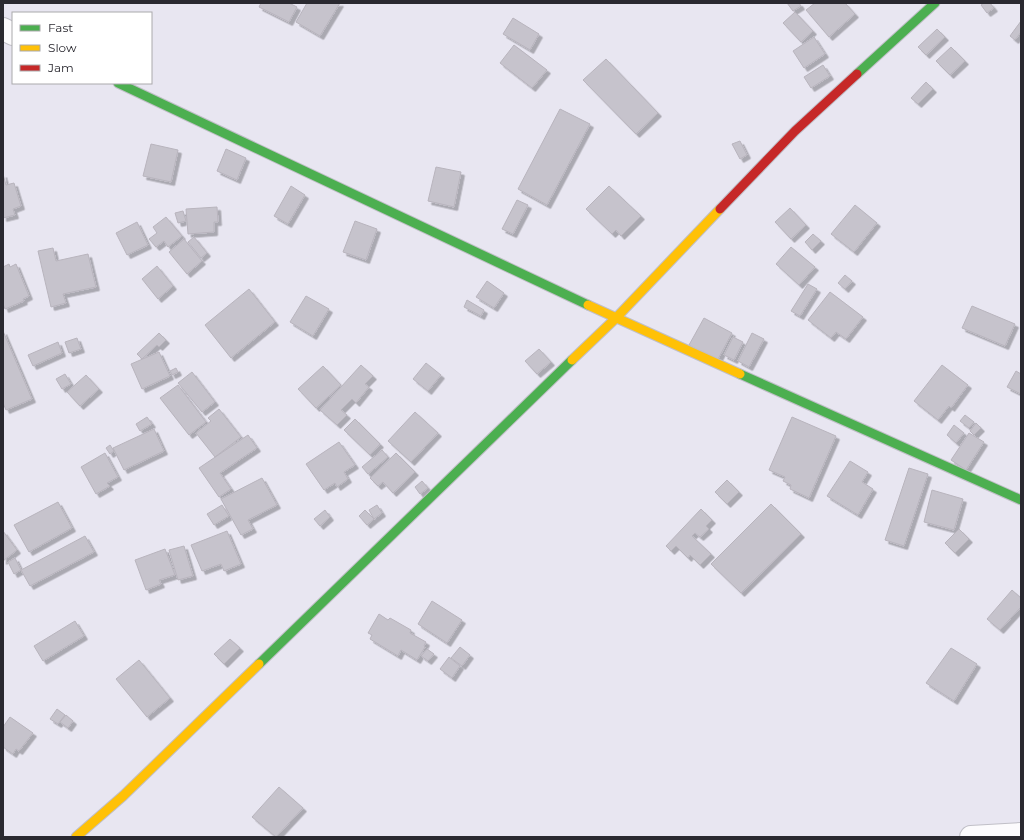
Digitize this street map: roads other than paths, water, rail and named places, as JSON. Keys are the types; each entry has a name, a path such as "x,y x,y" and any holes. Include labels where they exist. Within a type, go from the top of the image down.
{"street":[{"path":"76,837 123,796 616,318 795,132 935,3"},
{"path":"3,29 12,34"},
{"path":"120,84 616,318 1021,500"},
{"path":"971,837 1021,834"}]}
